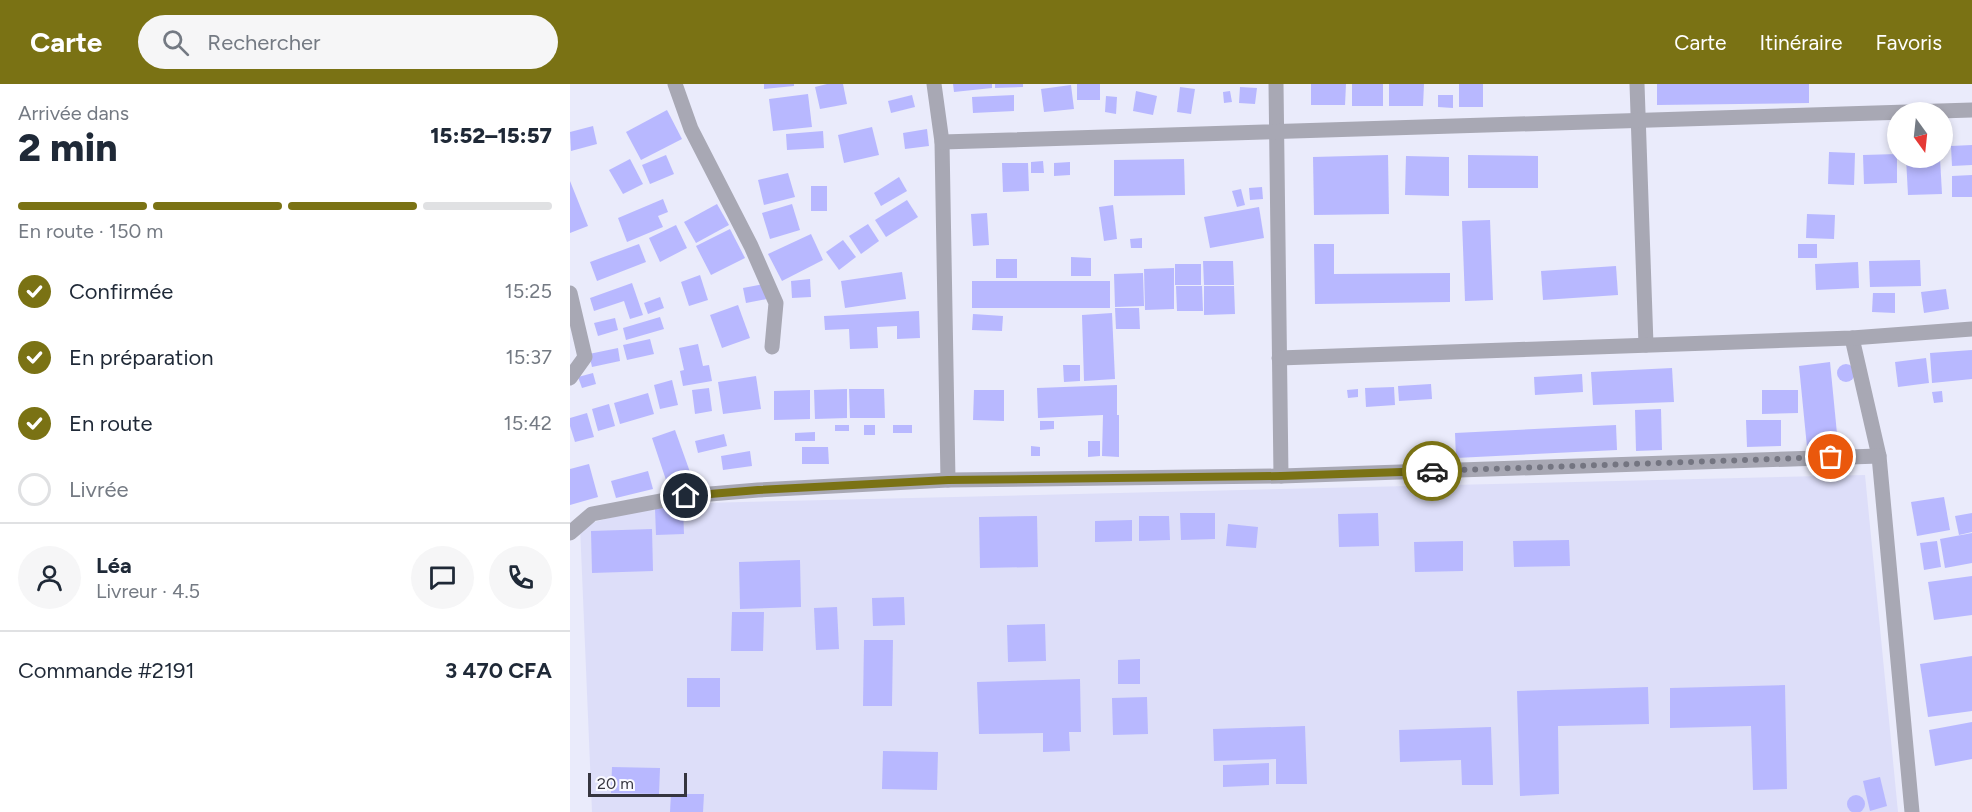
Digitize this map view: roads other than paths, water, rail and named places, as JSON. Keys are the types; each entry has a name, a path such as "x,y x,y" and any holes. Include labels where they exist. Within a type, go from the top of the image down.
{"street":[{"path":"675,84 691,129 751,246 776,303 772,347"},
{"path":"934,84 942,142 948,480"},
{"path":"1275,84 1281,476"},
{"path":"1637,84 1646,345"},
{"path":"942,142 1972,110"},
{"path":"570,293 585,357 570,378"},
{"path":"1279,358 1852,338 1972,329"},
{"path":"1852,338 1879,456 1912,812"},
{"path":"570,532 592,514 686,496 758,490 948,480 1281,476 1879,456"}]}
